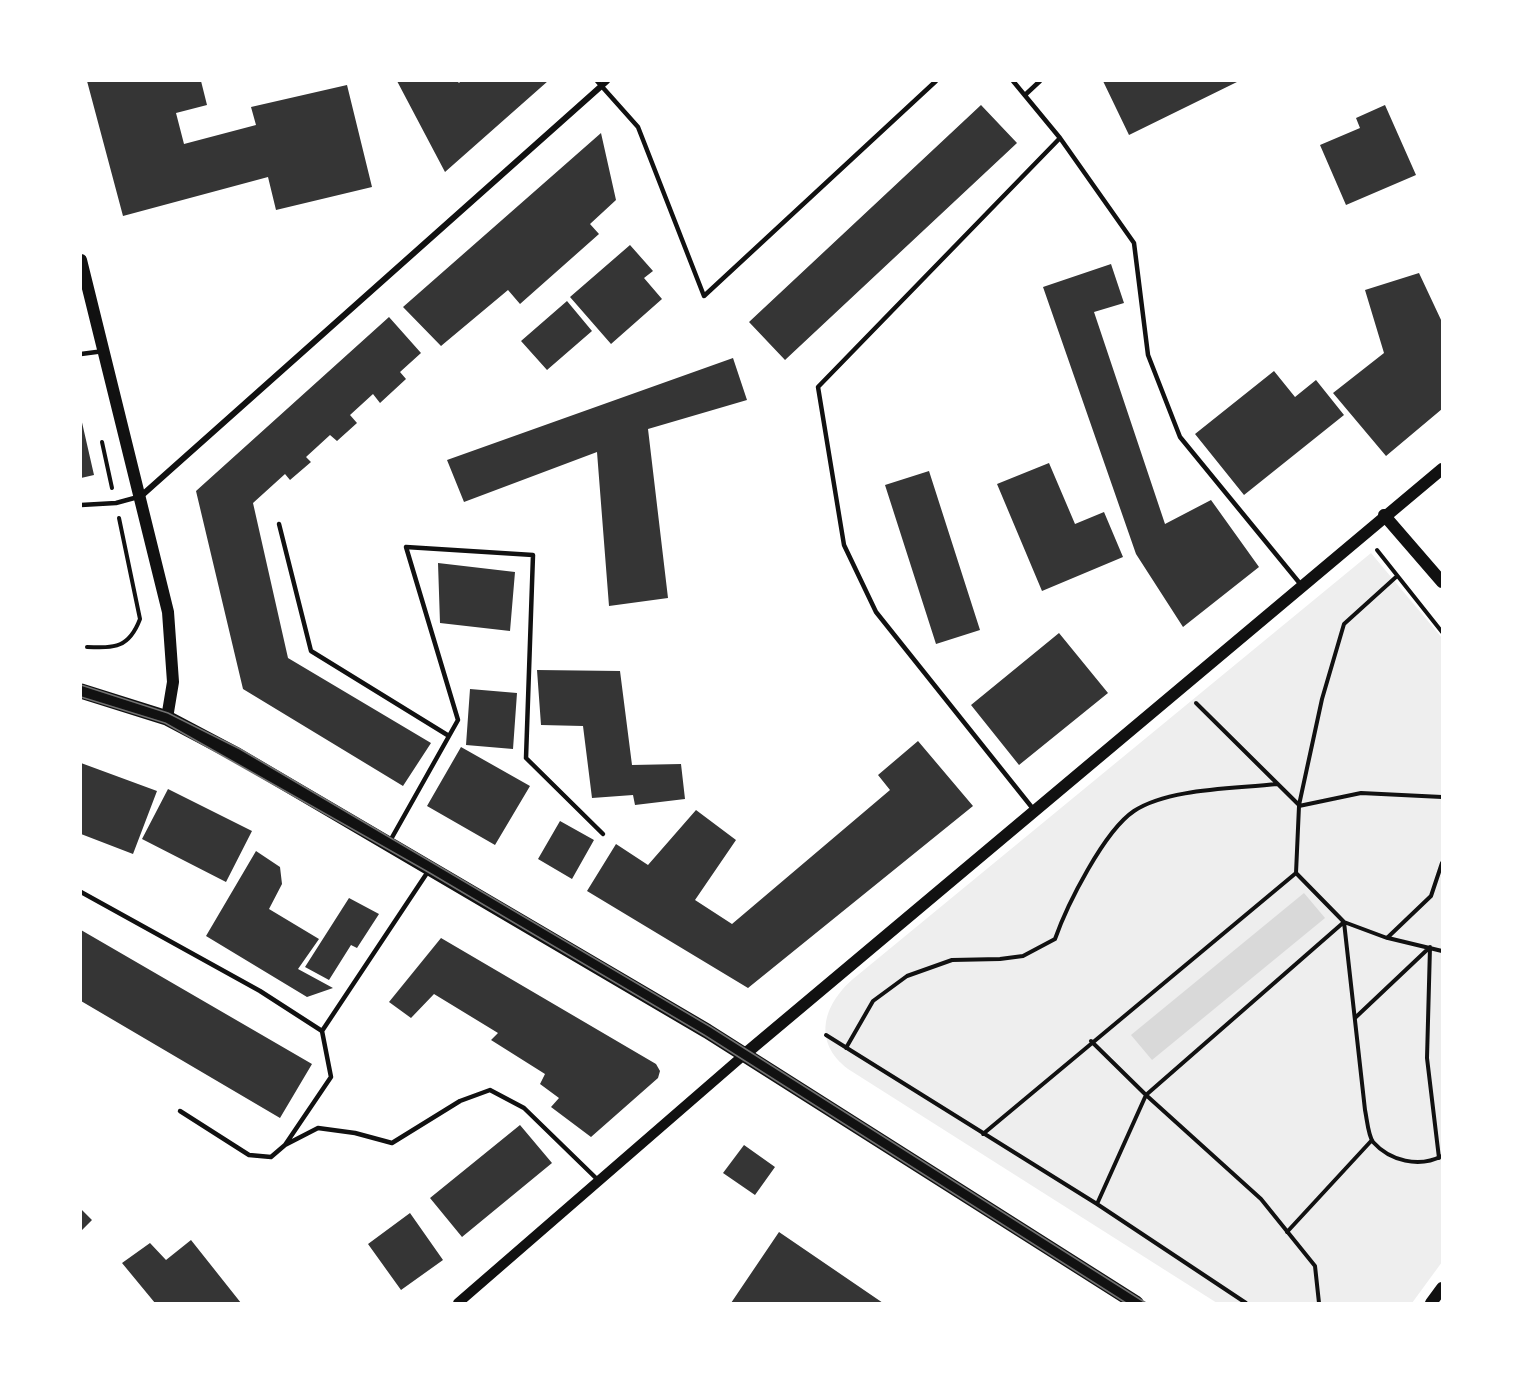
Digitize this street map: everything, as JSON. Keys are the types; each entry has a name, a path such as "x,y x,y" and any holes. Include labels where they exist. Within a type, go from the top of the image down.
{"main road":[{"path":"81,260 168,612 173,682 167,718"},
{"path":"745,1054 1034,810 1183,688 1384,515 1442,469"},
{"path":"1384,515 1442,582"},
{"path":"81,692 167,718 237,755 389,843 745,1054 1136,1303"},
{"path":"1431,1303 1442,1288"}],"street":[{"path":"140,497 602,82"},
{"path":"458,1303 745,1054"}],"lane":[{"path":"602,82 638,127 704,296 936,81"},
{"path":"1013,81 1060,138 1134,243 1148,355 1180,437 1302,586"},
{"path":"1025,95 1040,81"},
{"path":"1034,810 926,678 876,612 844,545 818,387 1060,138"},
{"path":"81,354 104,351"},
{"path":"81,505 116,503 140,497"},
{"path":"279,524 311,651 449,736"},
{"path":"389,843 458,720 406,547 533,555 526,758 603,834"},
{"path":"285,1145 331,1077 322,1031 431,868"},
{"path":"81,892 260,991 322,1031"},
{"path":"180,1111 249,1155 271,1157 285,1145 318,1128 355,1133 392,1143 460,1101 490,1090 524,1108 599,1180"}],"path":[{"path":"1363,534 1442,632"},
{"path":"1396,577 1344,624 1322,699 1299,806 1296,873 1344,922 1387,938 1442,951"},
{"path":"1183,688 1208,717 1299,806"},
{"path":"846,1048 873,1001 907,976 952,960 1023,956 1055,939 1065,911 1088,871 1115,830 1133,811 1166,797 1277,784"},
{"path":"1299,806 1361,793 1442,797"},
{"path":"1387,938 1431,896 1442,863"},
{"path":"983,1134 1091,1041 1296,873"},
{"path":"1344,922 1365,1110 1372,1140 1392,1156 1407,1161 1440,1157 1427,1058 1430,947"},
{"path":"1097,1204 1146,1095 1344,922"},
{"path":"1355,1017 1430,947"},
{"path":"826,1035 1097,1204 1246,1303"},
{"path":"1091,1041 1146,1095 1261,1199 1315,1266 1319,1303"},
{"path":"1287,1232 1372,1140"}],"shaded area":[{"path":"1371,553 1442,638 1442,1262 1412,1303 1217,1303 848,1069 829,1047 826,1024 834,1000 853,979"},
{"path":"1304,893 1325,918 1152,1060 1131,1035"}],"building":[{"path":"87,81 201,81 207,105 176,113 184,144 256,125 251,107 347,85 372,187 276,210 268,177 123,216"},
{"path":"397,81 457,81 459,83 461,81 548,81 445,172"},
{"path":"1103,81 1239,81 1129,135"},
{"path":"981,105 1017,143 785,360 749,322"},
{"path":"1385,105 1416,175 1346,205 1320,145 1360,128 1356,118"},
{"path":"601,133 616,200 590,224 599,234 520,304 508,290 441,346 403,307"},
{"path":"630,245 653,271 644,278 662,299 611,344 570,297"},
{"path":"1111,264 1124,303 1094,312 1165,524 1211,500 1259,567 1183,627 1136,554 1043,287"},
{"path":"1419,273 1442,322 1442,409 1386,456 1333,393 1384,353 1365,290"},
{"path":"567,301 592,331 547,370 521,341"},
{"path":"389,317 421,353 400,372 406,379 380,403 373,394 350,415 357,423 337,441 330,435 306,457 311,462 290,480 285,474 253,503 288,658 431,743 403,786 243,689 196,491"},
{"path":"733,358 747,400 648,429 668,598 609,606 597,452 464,502 447,460"},
{"path":"1274,371 1295,397 1316,380 1344,415 1244,495 1195,434"},
{"path":"81,418 94,475 81,478"},
{"path":"1049,463 1075,524 1104,512 1123,557 1042,591 997,484"},
{"path":"929,471 980,630 936,644 885,485"},
{"path":"438,563 515,572 510,631 440,623"},
{"path":"1059,633 1108,693 1019,765 971,705"},
{"path":"537,670 620,671 632,765 681,764 685,799 635,805 633,795 592,798 583,726 541,725"},
{"path":"470,689 517,693 513,749 466,745"},
{"path":"918,741 973,806 748,988 587,891 616,844 648,865 696,810 736,840 695,900 732,924 890,790 878,775"},
{"path":"461,747 530,786 495,845 427,806"},
{"path":"81,763 157,791 133,854 81,834"},
{"path":"168,789 252,831 226,882 142,839"},
{"path":"560,821 594,840 572,879 538,859"},
{"path":"256,851 280,867 282,884 269,909 319,939 298,969 333,988 307,997 206,936"},
{"path":"349,898 379,914 357,948 351,945 329,980 305,967"},
{"path":"81,930 312,1064 280,1118 81,1001"},
{"path":"441,938 656,1064 660,1071 658,1078 591,1137 551,1107 559,1098 540,1084 545,1074 491,1040 498,1033 434,994 411,1018 389,1002"},
{"path":"520,1125 552,1163 462,1237 430,1198"},
{"path":"744,1145 775,1167 755,1195 723,1173"},
{"path":"81,1209 92,1220 81,1231"},
{"path":"410,1213 443,1260 401,1290 368,1244"},
{"path":"779,1232 883,1303 731,1303"},
{"path":"191,1240 241,1303 155,1303 122,1263 150,1243 166,1260"}],"tram line":[{"path":"81,685 168,713 240,749 711,1027 1146,1303"},
{"path":"81,697 165,723 428,872 704,1035 1126,1303"}]}
